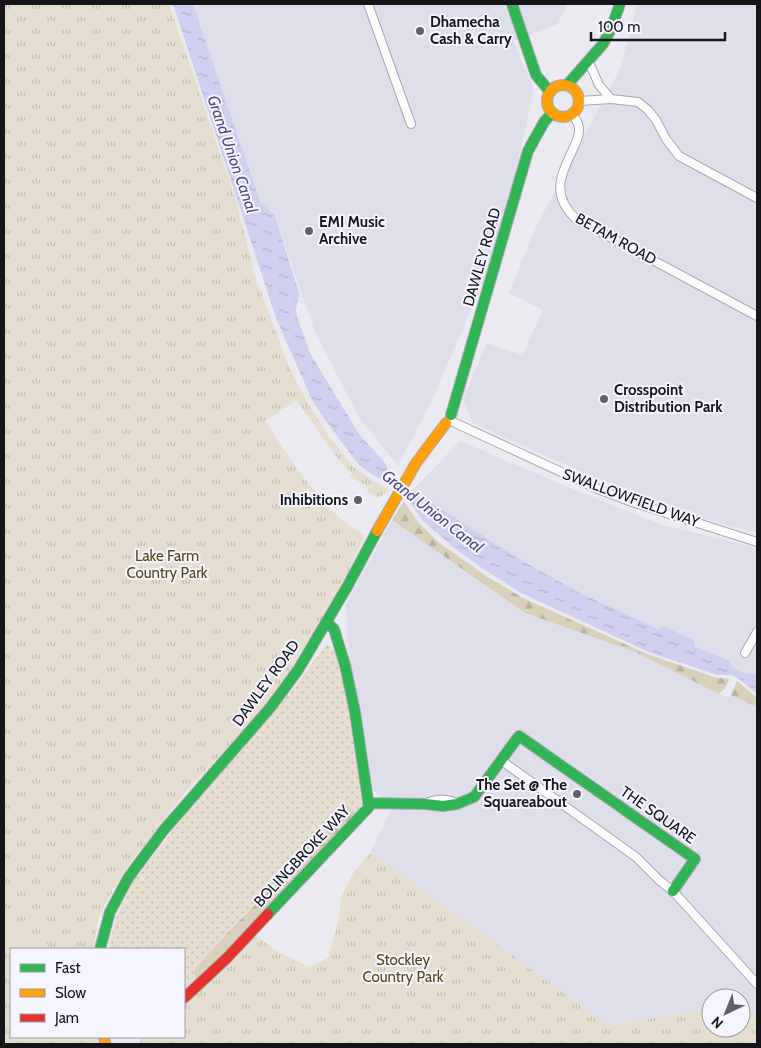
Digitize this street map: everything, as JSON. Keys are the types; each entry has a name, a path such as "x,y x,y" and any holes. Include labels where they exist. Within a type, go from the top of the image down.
{"main road":[{"path":"512,4 536,75 550,92"},
{"path":"567,85 602,45 609,34 620,4"},
{"path":"560,85 567,85 573,88 579,101 577,108 572,114 562,117 552,112 547,101 550,92 560,85"},
{"name":"DAWLEY ROAD","path":"100,948 110,912 128,878 163,831 270,708 298,670 416,463 450,420 528,151 544,122 552,112"},
{"name":"BOLINGBROKE WAY","path":"185,997 227,958 369,807 355,712 345,665 334,630 326,622"},
{"name":"THE SQUARE","path":"368,803 424,804 431,807 452,806 474,797 519,736 695,860 673,891"}],"street":[{"path":"368,4 411,124"},
{"path":"588,60 599,85 611,99"},
{"path":"579,101 611,99 638,102 656,120 666,139 679,156 757,198"},
{"name":"BETAM ROAD","path":"572,114 579,126 578,137 560,178 560,194 566,209 576,219 757,316"},
{"name":"SWALLOWFIELD WAY","path":"450,420 598,489 632,502 757,542"},
{"path":"745,653 757,632"},
{"path":"502,761 636,858 658,880 673,891 757,984"}],"shaded area":[{"path":"193,4 567,4 558,24 513,41 534,89 513,184 484,280 432,400 398,465 360,419 315,332 275,216 260,201"},
{"path":"637,4 757,4 757,533 694,516 582,472 473,423 463,399 487,343 522,355 543,310 509,293 537,225 620,69"},
{"path":"460,441 663,525 757,548 757,674 745,673 733,668 728,660 694,646 694,640 663,626 658,629 578,592 521,560 426,499 411,492"},
{"path":"392,520 525,613 635,652 726,697 731,695 757,707 757,1016 751,1011 751,988 701,988 701,1011 608,1025 371,852 393,807 371,788 348,656 346,604"}],"green space":[{"name":"Lake Farm Country Park","path":"8,4 169,4 236,200 255,276 290,369 310,407 330,438 354,467 389,490 379,498 367,492 369,487 350,477 351,472 338,459 296,400 265,421 313,490 331,510 365,536 340,589 282,683 246,727 177,802 121,876 99,916 93,948 10,948 10,1038 96,1038 98,1044 4,1044 4,6"},
{"path":"404,501 418,522 438,542 486,576 523,598 647,654 714,677 729,679 726,687 719,694 635,652 525,613 392,520"},
{"path":"326,645 332,648 336,653 351,718 362,795 361,810 221,956 185,988 185,948 108,948 116,917 132,882 186,814 295,686"},
{"path":"737,681 757,698 757,707 731,695"},
{"path":"348,808 356,815 221,956 196,978 194,971 220,941 304,857"},
{"name":"Stockley Country Park","path":"371,852 608,1025 701,1011 701,1038 751,1038 751,1011 757,1016 757,1044 140,1044 142,1038 185,1038 185,1005 256,936 281,953 309,967 328,958 338,922 342,894 354,872"},
{"path":"4,910 20,931 22,930 30,940 28,942 32,948 11,948 4,938"}],"water":[{"name":"Grand Union Canal","path":"173,4 193,4 260,201 275,216 299,293 296,310 311,355 359,434 386,464 391,476 408,490 426,499 521,560 578,592 658,629 663,626 694,640 694,646 728,660 733,668 745,673 757,674 757,694 732,675 717,675 649,652 521,593 453,547 422,520 408,499 359,465 311,398 276,318"}],"traffic: fast":[{"path":"512,4 536,75 550,92"},
{"path":"567,85 603,44 620,4"},
{"path":"451,415 528,151 544,122 552,113"},
{"path":"100,948 110,912 128,878 163,831 270,708 298,670 347,587 377,531"},
{"path":"268,914 369,807 355,712 345,665 334,629 326,622"},
{"path":"368,803 443,806 457,804 474,797 519,736 695,859 673,891"}],"traffic: slow":[{"path":"563,85 574,90 579,101 574,112 563,117 552,112 547,101 552,90 563,85"},
{"path":"377,531 416,463 446,423"},
{"path":"104,1038 105,1044"}],"traffic: jam":[{"path":"185,997 227,958 268,914"}],"place":[{"name":"Dhamecha Cash & Carry","path":"420,31"},
{"name":"EMI Music Archive","path":"309,231"},
{"name":"Crosspoint Distribution Park","path":"604,399"},
{"name":"Inhibitions","path":"358,500"},
{"name":"The Set @ The Squareabout","path":"577,794"}]}
